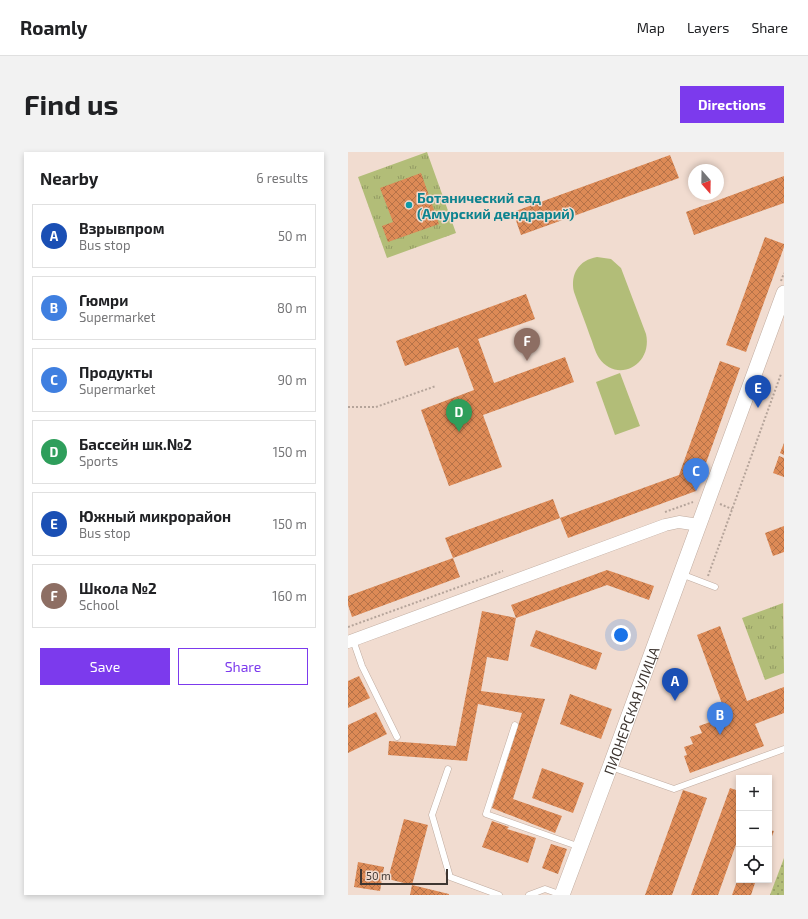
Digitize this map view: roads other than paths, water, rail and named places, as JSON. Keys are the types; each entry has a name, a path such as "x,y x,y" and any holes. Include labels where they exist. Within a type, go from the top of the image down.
{"street":[{"name":"ПИОНЕРСКАЯ УЛИЦА","path":"562,895 784,293"},
{"path":"350,641 666,525 679,522 699,525"}],"lane":[{"path":"681,574 715,586"},
{"path":"350,641 397,737"},
{"path":"515,725 486,814 580,847"},
{"path":"610,767 674,790 784,749"},
{"path":"448,769 432,815 450,877 499,895"},
{"path":"529,895 545,889 562,895"}],"place":[{"name":"Ботанический сад (Амурский дендрарий)","path":"409,205"},
{"name":"Школа №2","path":"527,361"},
{"name":"Южный микрорайон","path":"758,408"},
{"name":"Бассейн шк.№2","path":"459,432"},
{"name":"Продукты","path":"696,491"},
{"name":"Взрывпром","path":"675,701"},
{"name":"Гюмри","path":"720,735"}]}
